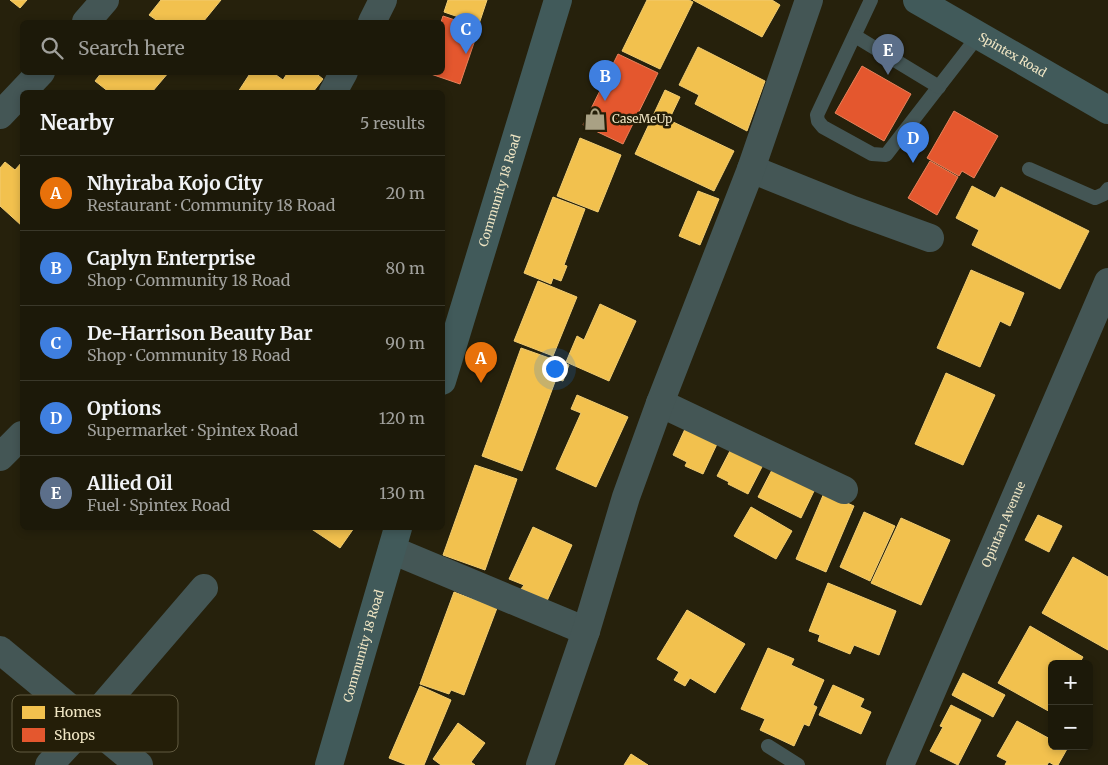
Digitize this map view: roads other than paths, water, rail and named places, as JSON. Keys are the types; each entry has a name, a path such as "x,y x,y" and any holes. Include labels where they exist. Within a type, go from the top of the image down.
{"main road":[{"name":"Community 18 Road","path":"445,371 558,0"},
{"name":"Spintex Road","path":"917,0 1108,110"},
{"name":"Community 18 Road","path":"329,765 395,539"}],"street":[{"path":"88,20 105,0"},
{"path":"373,20 384,0"},
{"path":"540,765 586,631 626,497 750,169 809,0"},
{"path":"24,90 38,75"},
{"path":"334,90 342,75"},
{"path":"0,115 20,94"},
{"path":"750,169 844,207 930,238"},
{"name":"Opintan Avenue","path":"900,765 1108,282"},
{"path":"660,403 844,490"},
{"path":"0,457 20,437"},
{"path":"395,539 586,631"},
{"path":"112,695 204,588"},
{"path":"0,650 54,695"},
{"path":"49,765 61,752"},
{"path":"123,752 139,765"}],"lane":[{"path":"871,0 817,115 818,121 823,128 872,154 879,156 886,154 978,36"},
{"path":"855,36 939,87"},
{"path":"1029,169 1095,198 1104,194 1108,189"},
{"path":"768,746 798,765"}],"place":[{"name":"De-Harrison Beauty Bar","path":"466,54"},
{"name":"Allied Oil","path":"888,75"},
{"name":"Caplyn Enterprise","path":"605,101"},
{"name":"CaseMeUp","path":"595,119"},
{"name":"Options","path":"913,163"},
{"name":"Nhyiraba Kojo City","path":"481,383"}]}
